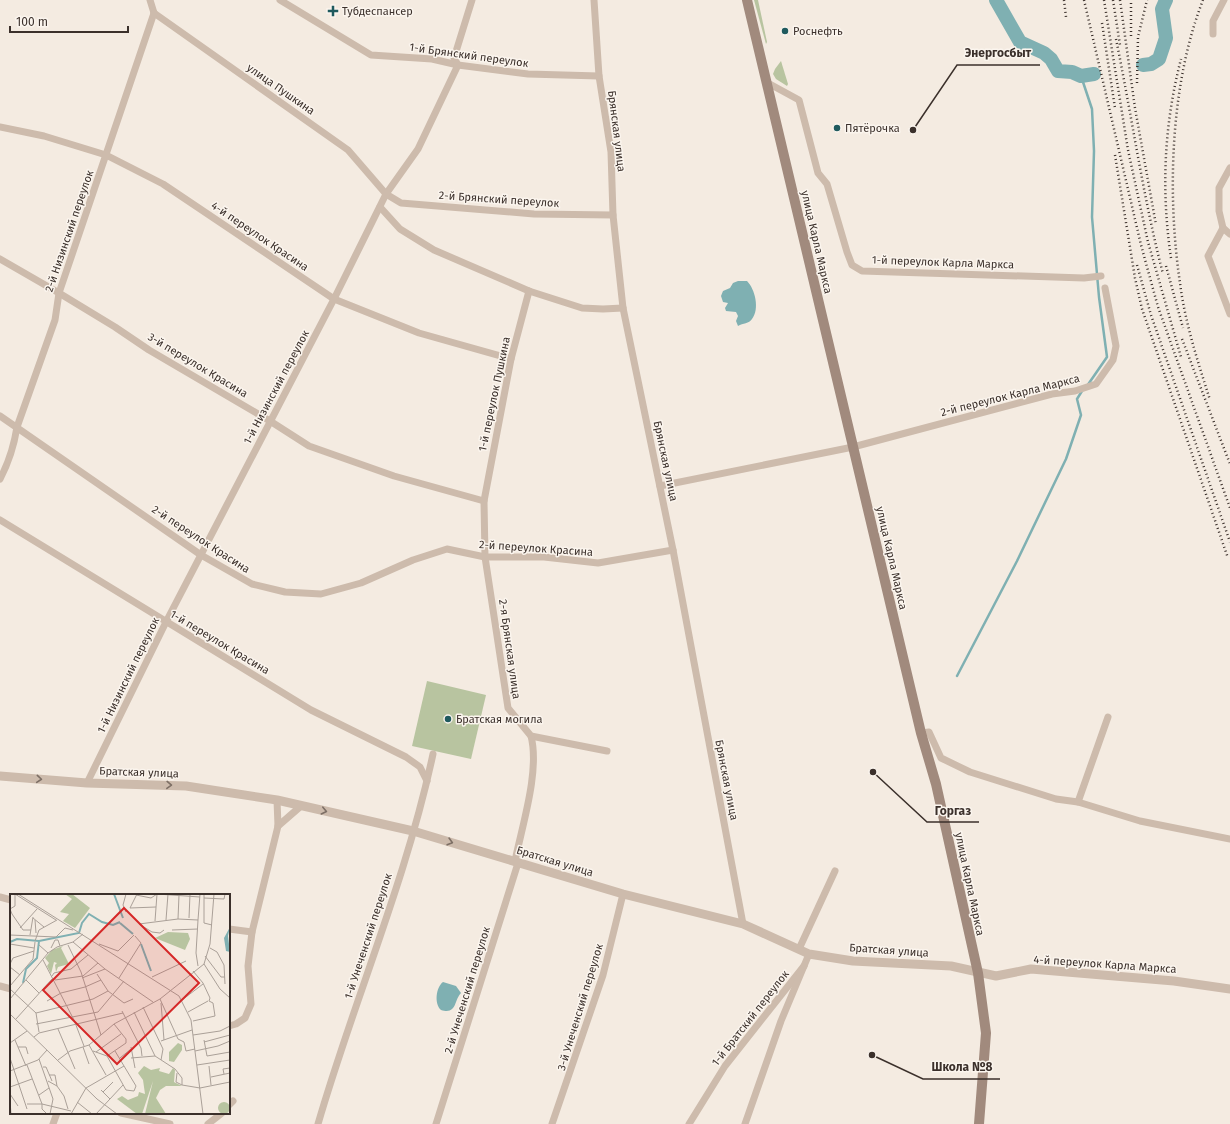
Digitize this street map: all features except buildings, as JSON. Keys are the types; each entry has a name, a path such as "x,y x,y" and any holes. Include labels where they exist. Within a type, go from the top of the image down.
{"main road":[{"name":"улица Карла Маркса","path":"747,0 921,733 936,784 978,973 986,1033 979,1124"}],"street":[{"path":"150,0 154,13"},
{"name":"1-й Брянский переулок","path":"280,0 371,55 432,59 458,65 528,74 599,76"},
{"name":"1-й Низинский переулок","path":"87,783 166,622 334,299 386,194 418,149 458,65 454,58 472,0"},
{"name":"Брянская улица","path":"594,0 599,76 611,152 613,215 623,308 673,550 743,924"},
{"path":"1213,34 1214,21 1224,0"},
{"name":"2-й Низинский переулок","path":"0,480 15,443 17,427 54,320 59,293 154,13"},
{"name":"улица Пушкина","path":"154,13 348,150 386,194"},
{"name":"1-й переулок Карла Маркса","path":"766,82 799,100 818,173 827,184 847,252 852,265 862,271 1084,278 1101,276"},
{"name":"4-й переулок Красина","path":"0,127 44,136 106,155 163,184 334,299 419,332 511,359"},
{"path":"1230,168 1219,188 1219,211 1223,228 1230,234"},
{"name":"2-й Брянский переулок","path":"386,194 401,203 459,209 534,214 613,215"},
{"path":"380,208 400,229 434,250 528,291 582,308 623,308"},
{"path":"1223,228 1208,256 1230,314"},
{"name":"3-й переулок Красина","path":"0,259 59,293 115,327 149,350 270,421 309,446 394,476 484,501"},
{"name":"2-й переулок Карла Маркса","path":"660,486 853,447 1052,394 1075,391 1096,384 1113,360 1116,346 1105,288"},
{"name":"1-й переулок Пушкина","path":"485,557 484,501 511,359 528,291"},
{"name":"2-й переулок Красина","path":"0,416 202,555 252,584 284,592 322,594 361,583 413,560 447,550 485,557 544,557 598,563 673,550"},
{"name":"1-й переулок Красина","path":"0,520 311,710 406,757 420,767 427,781"},
{"name":"2-я Брянская улица","path":"485,557 508,708 531,736"},
{"path":"1078,802 1108,717"},
{"path":"921,733 929,732 941,758 970,772 1056,799 1078,802 1140,821 1230,840"},
{"path":"517,862 533,773 534,749 531,736 607,751"},
{"name":"1-й Унеченский переулок","path":"318,1124 413,831 433,754"},
{"name":"Братская улица","path":"0,776 87,783 186,786 277,800 413,831 623,894 743,924 809,954 854,961 951,966 978,973"},
{"path":"230,1026 236,1024 245,1018 251,1004 248,966 252,932 278,826 277,800"},
{"path":"278,826 301,806"},
{"name":"2-й Унеченский переулок","path":"436,1124 517,862"},
{"path":"799,949 835,871"},
{"name":"3-й Унеченский переулок","path":"552,1124 603,975 623,894"},
{"path":"0,898 10,900"},
{"path":"230,928 252,932"},
{"name":"1-й Братский переулок","path":"745,1124 781,1021 809,954"},
{"name":"1-й Братский переулок","path":"689,1124 725,1066 804,966"},
{"name":"4-й переулок Карла Маркса","path":"978,973 996,976 1031,969 1067,971 1174,981 1230,989"},
{"path":"0,986 10,989"},
{"path":"53,1124 57,1114"},
{"path":"125,1114 170,1124"},
{"path":"208,1124 221,1114"},
{"path":"218,1124 222,1114"}],"green space":[{"path":"754,0 758,0 767,42 766,44"},
{"path":"781,61 788,84 787,86 776,79 773,74"},
{"path":"427,681 486,695 471,759 412,746"}],"water":[{"path":"738,281 747,281 750,285 756,299 756,310 751,321 738,326 736,321 738,316 736,312 726,311 725,308 728,303 723,302 721,296 723,291 730,288 733,283"},
{"path":"443,982 456,986 461,993 453,1009 446,1011 441,1010 437,1004 437,991"}],"waterway":[{"path":"996,0 1020,42 1044,53 1051,59 1058,71 1072,72 1081,76 1094,74"},
{"path":"1143,65 1151,64 1159,59 1166,38 1162,9 1166,0"},
{"path":"1081,76 1092,109 1094,151 1092,217 1099,297 1107,357 1087,386"},
{"path":"957,676 1017,561 1066,459 1081,415 1077,399 1082,391"}],"railway":[{"path":"1064,0 1066,17"},
{"path":"1084,0 1141,245 1158,307 1230,508"},
{"path":"1104,0 1128,150 1148,242 1181,357"},
{"path":"1113,0 1120,45"},
{"path":"1120,0 1135,108 1156,225"},
{"path":"1131,0 1131,36"},
{"path":"1137,83 1138,37 1147,0"},
{"path":"1203,0 1192,33 1178,103 1174,140 1173,213 1182,298 1192,342 1210,400"},
{"path":"1102,23 1115,108"},
{"path":"1116,39 1144,186 1163,274"},
{"path":"1171,258 1166,208 1166,158 1171,108 1181,59"},
{"path":"1115,155 1135,278 1142,309 1228,558"},
{"path":"1137,265 1151,315 1230,542"},
{"path":"1166,266 1183,328"},
{"path":"1182,339 1230,464"}],"place":[{"name":"Тубдеспансер","path":"333,11"},
{"name":"Роснефть","path":"785,31"},
{"name":"Пятёрочка","path":"837,128"},
{"name":"Энергосбыт","path":"913,130"},
{"name":"Братская могила","path":"448,719"},
{"name":"Горгаз","path":"873,772"},
{"name":"Школа №8","path":"872,1055"}]}
